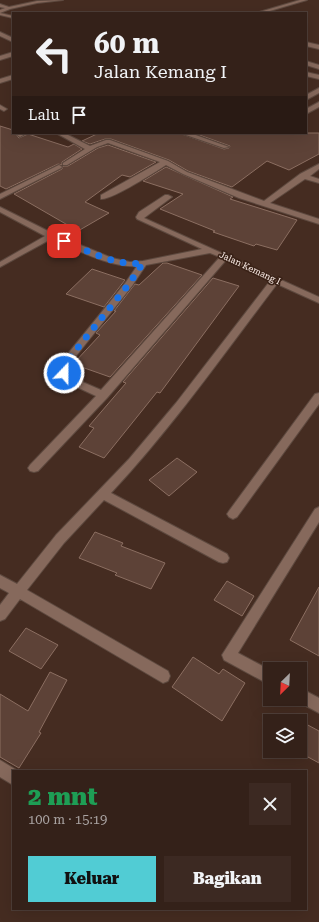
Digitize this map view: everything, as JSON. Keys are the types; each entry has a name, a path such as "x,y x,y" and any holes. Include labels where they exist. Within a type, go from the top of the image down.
{"street":[{"path":"0,13 9,8 37,2 61,0"},
{"path":"262,12 305,0"},
{"path":"0,5 9,8"},
{"path":"0,13 12,17"},
{"path":"0,34 12,40"},
{"path":"307,44 319,47"},
{"path":"0,58 12,54"},
{"path":"307,63 319,67"},
{"path":"307,74 319,77"},
{"path":"0,81 12,77"},
{"path":"307,97 319,90"},
{"path":"307,111 319,104"},
{"path":"61,134 90,149"},
{"path":"187,134 226,147"},
{"path":"0,197 108,141 166,162 198,179 264,204 319,222"},
{"path":"104,197 113,194 166,162"},
{"path":"264,204 319,166"},
{"path":"303,176 319,181"},
{"path":"168,197 142,214 140,217 141,219 211,250"},
{"name":"Jalan Kemang I","path":"0,209 51,236 110,260 130,264 143,263 211,250 319,300"},
{"path":"0,265 51,236"},
{"path":"34,468 103,395 224,256"},
{"path":"103,395 67,379 63,366 129,284 143,263"},
{"path":"0,615 60,539 133,462 180,406 275,280"},
{"path":"233,514 319,397"},
{"path":"102,494 223,558"},
{"path":"263,674 229,655 319,512"},
{"path":"0,581 163,676"},
{"path":"307,699 319,706"},
{"path":"0,768 12,776"}],"building":[{"path":"0,126 12,130 12,134 16,134 19,138 28,134 68,147 74,144 82,149 62,162 62,165 58,164 6,189 0,186"},
{"path":"319,133 319,154 289,170 267,161 232,187 188,171 169,160 111,139 105,139 90,144 82,141 97,134 182,134 224,149 229,148 230,146 197,134"},
{"path":"108,145 156,162 130,177 122,175 85,202 109,213 78,231 14,194 62,169 63,166 68,166 98,148"},
{"path":"166,167 233,197 230,199 297,220 277,250 256,244 254,246 213,232 215,231 160,209 183,194 143,181"},
{"path":"163,263 202,275 110,377 73,364 100,335 96,333 116,311 114,311 135,284 139,285"},
{"path":"92,269 125,280 104,307 66,294"},
{"path":"213,278 239,286 160,393 157,392 104,458 79,447 94,428 89,426 126,383 123,382"},
{"path":"177,458 197,472 169,496 149,480"},
{"path":"95,532 123,543 121,546 165,563 151,589 115,575 117,573 79,558"},
{"path":"227,581 254,596 242,616 214,600"},
{"path":"319,587 319,656 290,640"},
{"path":"26,628 58,645 41,669 9,651"},
{"path":"193,657 219,674 223,669 245,683 222,721 172,687"},
{"path":"50,672 67,680 39,732 41,733 19,768 0,757 0,694 28,711"},
{"path":"307,725 319,731 319,763 307,756"}],"route":[{"path":"64,241 110,260 130,264 143,263 129,284 63,366 64,373"}]}
